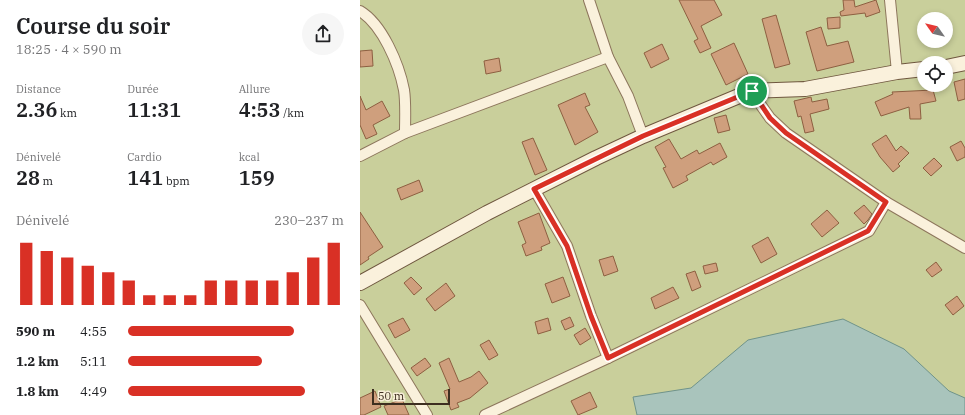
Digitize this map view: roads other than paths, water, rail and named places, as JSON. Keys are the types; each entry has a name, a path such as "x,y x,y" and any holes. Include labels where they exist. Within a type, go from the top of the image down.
{"main road":[{"path":"953,66 965,63"},
{"path":"360,283 487,213 534,189 643,136 752,91 805,90 897,72 917,70"}],"street":[{"path":"589,0 608,57 628,96 643,136"},
{"path":"890,0 897,72"},
{"path":"361,12 379,28 394,58 404,90 405,133"},
{"path":"360,156 405,133 608,57"},
{"path":"752,91 770,118 786,133 886,202 965,248"},
{"path":"534,189 567,246 591,316 608,358"},
{"path":"485,415 608,358 868,231 886,202"},
{"path":"360,305 427,415"}],"water":[{"path":"843,319 904,349 949,391 965,398 965,415 637,415 633,397 691,388 748,340"}]}
